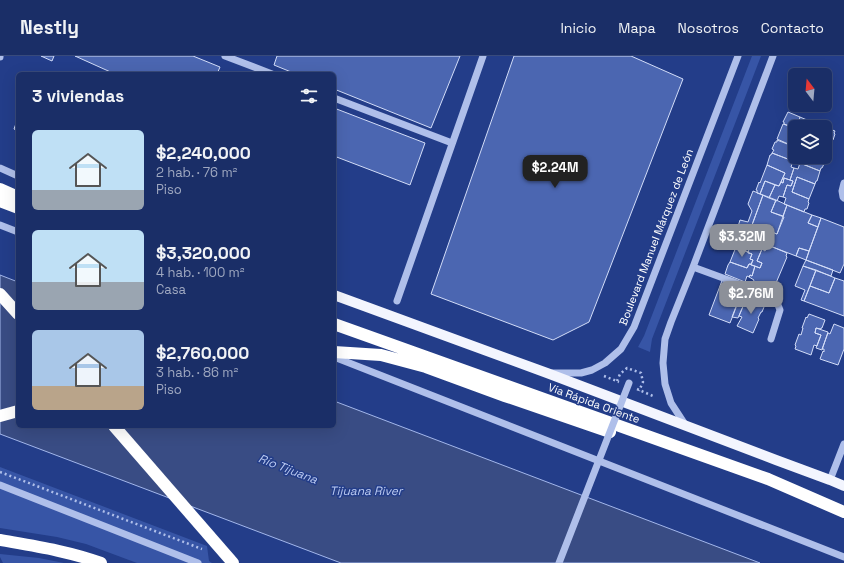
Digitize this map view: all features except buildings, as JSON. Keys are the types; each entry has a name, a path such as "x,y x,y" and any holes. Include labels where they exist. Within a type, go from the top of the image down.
{"highway":[{"path":"0,189 16,196"},
{"path":"0,201 16,207"},
{"path":"0,294 16,312"},
{"name":"Vía Rápida Oriente","path":"336,325 768,480 844,512"},
{"path":"336,352 381,355 426,367 505,396 844,512"},
{"path":"0,416 16,412"},
{"path":"116,428 233,563"},
{"path":"0,540 50,549 101,563"}],"main road":[{"name":"Vía Rápida Oriente","path":"336,296 547,373 844,486"}],"street":[{"path":"225,56 244,60 268,72"},
{"path":"397,301 483,56"},
{"name":"Boulevard Manuel Márquez de León","path":"547,373 581,373 592,370 605,363 621,349 634,327 738,56"},
{"path":"686,426 671,403 665,384 662,363 665,340 773,56"},
{"path":"336,99 452,143"},
{"path":"0,168 16,175"},
{"path":"844,183 842,191 844,198"},
{"path":"0,225 16,231"},
{"path":"693,266 776,300 780,310 771,339"},
{"path":"336,358 844,557"},
{"path":"559,563 629,383"},
{"path":"830,480 844,444"},
{"path":"0,485 198,563"}],"path":[{"path":"0,472 207,551"}],"shaded area":[{"path":"752,56 761,56 652,339 650,352 638,347 644,336"},
{"path":"0,467 207,546 209,561 212,563 137,563 86,544 57,537 0,528"},
{"path":"0,554 39,558 64,563 3,563"}],"water":[{"name":"Tijuana River","path":"0,275 16,281 16,428 336,428 336,402 760,563 341,563 0,434"}],"water label":[{"name":"Río Tijuana","path":"288,469"}]}
